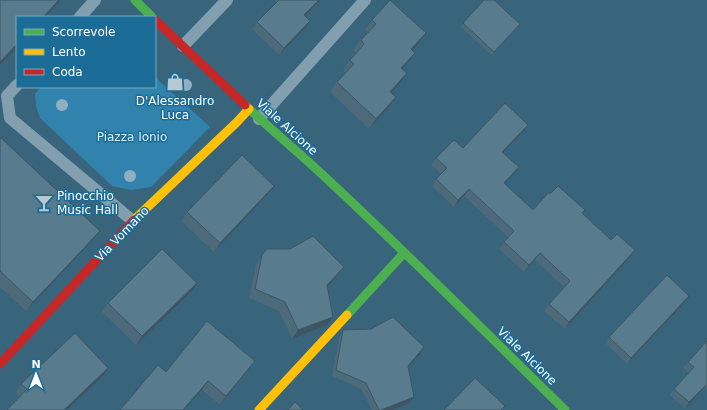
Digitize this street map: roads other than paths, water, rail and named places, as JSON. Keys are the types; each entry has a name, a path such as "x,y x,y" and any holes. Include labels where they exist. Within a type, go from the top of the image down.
{"street":[{"path":"81,16 96,0"},
{"path":"135,0 151,16"},
{"path":"183,46 227,0"},
{"path":"258,119 365,0"},
{"name":"Viale Alcione","path":"156,21 258,119 312,165 565,410"},
{"path":"16,86 7,96 4,108 10,118 133,221"},
{"name":"Via Vomano","path":"0,364 133,221 249,109"},
{"path":"259,410 404,253"}],"place":[{"name":"D'Alessandro Luca","path":"175,82"},
{"name":"Pinocchio Music Hall","path":"44,203"}],"park label":[{"name":"Piazza Ionio","path":"132,137"}]}
